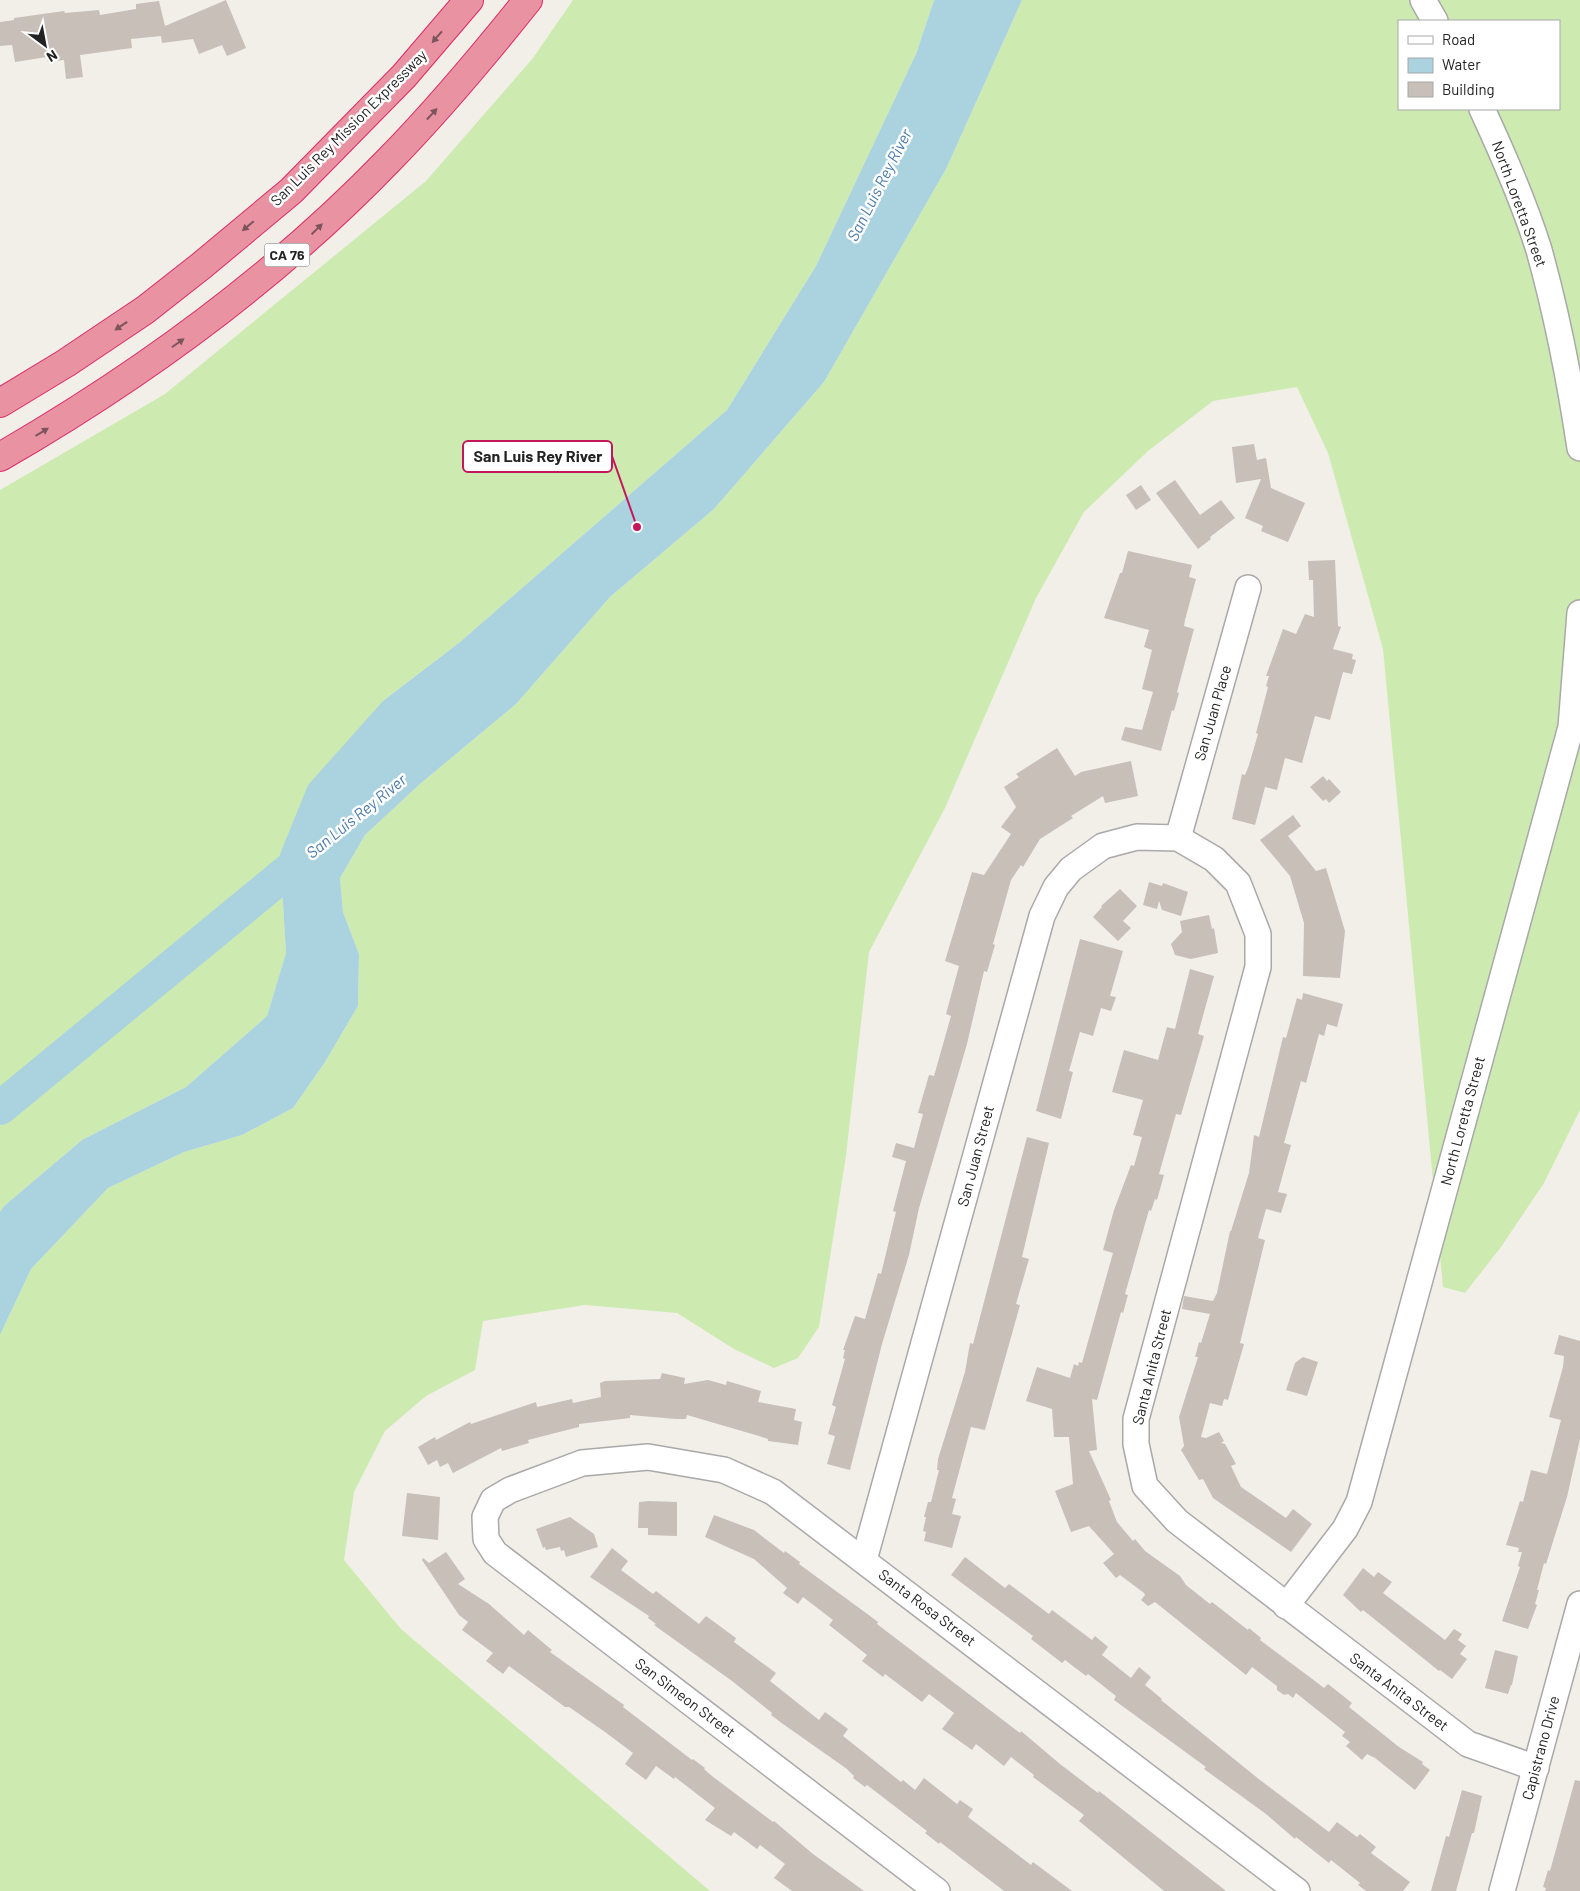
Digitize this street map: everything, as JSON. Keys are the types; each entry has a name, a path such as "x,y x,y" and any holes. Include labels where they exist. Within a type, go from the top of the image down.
{"highway":[{"name":"San Luis Rey Mission Expressway","path":"0,403 66,364 145,310 201,266 291,190 404,76 469,0"},
{"name":"CA 76","path":"0,457 108,392 195,331 302,243 389,160 468,74 528,0"}],"street":[{"path":"1423,0 1434,20"},
{"name":"North Loretta Street","path":"1482,110 1497,142 1538,249 1569,377 1580,448"},
{"name":"San Juan Place","path":"1178,838 1248,588"},
{"name":"North Loretta Street","path":"1286,1606 1345,1529 1359,1502 1571,727 1580,613"},
{"name":"San Juan Street","path":"864,1560 1042,916 1056,887 1071,869 1103,846 1137,838 1178,838"},
{"name":"Santa Anita Street","path":"1178,838 1214,859 1238,883 1258,934 1258,967 1136,1419 1136,1444 1145,1486 1177,1521 1468,1744 1536,1768"},
{"name":"Santa Rosa Street","path":"510,1490 582,1463 648,1457 724,1470 773,1492 1297,1891"},
{"name":"San Simeon Street","path":"510,1490 493,1500 485,1517 486,1538 495,1553 936,1891"},
{"name":"Capistrano Drive","path":"1502,1891 1580,1604"}],"green space":[{"path":"573,0 934,0 916,54 816,266 727,410 460,642 383,701 280,854 286,953 267,1016 186,1087 82,1140 4,1206 0,1212 0,490 165,394 426,181 533,58"},
{"path":"1022,0 1580,0 1580,1110 1544,1183 1501,1247 1465,1293 1443,1287 1383,649 1328,453 1297,387 1213,401 1148,451 1084,512 1036,598 945,808 869,952 846,1156 819,1327 798,1358 774,1368 734,1349 677,1313 585,1305 483,1321 475,1370 426,1396 385,1431 354,1492 344,1560 401,1629 710,1891 0,1891 0,1335 31,1269 108,1188 184,1152 242,1135 293,1108 325,1062 358,1006 359,954 343,912 340,878 365,835 420,784 516,704 610,597 714,509 824,382 946,169"}],"water":[{"path":"934,0 1022,0 946,169 824,382 714,509 610,597 516,704 420,784 365,835 340,878 343,912 359,954 358,1006 325,1062 293,1108 242,1135 184,1152 108,1188 31,1269 0,1335 0,1212 4,1206 82,1140 186,1087 267,1016 286,953 280,854 308,785 383,701 460,642 727,410 816,266 916,54"}],"building":[{"path":"226,0 246,48 227,56 222,45 199,54 193,39 162,43 161,36 131,39 132,48 80,55 83,77 66,79 64,60 48,62 47,57 15,62 12,45 0,46 0,22 14,20 14,18 64,11 65,13 99,10 100,15 136,9 136,4 159,1 165,26"},
{"path":"1254,444 1257,460 1266,458 1271,488 1305,503 1288,542 1261,531 1263,526 1245,518 1261,479 1236,483 1232,447"},
{"path":"1175,480 1200,515 1221,500 1235,518 1198,549 1156,493"},
{"path":"1141,485 1151,500 1136,510 1126,495"},
{"path":"1128,551 1192,565 1189,577 1196,579 1184,626 1194,629 1177,692 1179,693 1174,711 1172,710 1161,751 1121,740 1125,727 1142,730 1153,692 1142,689 1152,650 1144,647 1149,630 1104,618 1120,573 1122,573"},
{"path":"1335,560 1338,626 1341,627 1333,649 1353,654 1352,659 1356,660 1352,674 1343,672 1330,720 1315,716 1302,763 1285,758 1277,790 1265,787 1255,825 1232,819 1242,774 1245,775 1249,765 1258,734 1256,733 1268,687 1266,686 1269,676 1266,676 1283,629 1296,634 1305,614 1314,617 1313,580 1309,580 1308,561"},
{"path":"1057,748 1075,776 1081,772 1131,761 1138,796 1105,803 1103,796 1071,816 1073,818 1040,839 1023,867 1021,865 1011,880 993,944 995,945 987,972 984,971 967,1044 919,1208 909,1255 882,1344 850,1470 827,1464 835,1436 828,1434 836,1407 832,1405 845,1359 843,1358 845,1350 843,1350 855,1316 865,1319 878,1273 881,1274 896,1212 893,1211 906,1161 892,1157 896,1143 914,1148 923,1114 918,1113 929,1075 934,1076 951,1016 946,1014 959,966 945,961 972,872 984,875 1011,834 1001,827 1016,807 1004,787 1019,777 1016,774"},
{"path":"1323,776 1327,781 1329,779 1341,792 1329,803 1326,799 1323,801 1310,787"},
{"path":"1293,815 1301,826 1288,836 1316,871 1326,868 1345,931 1340,978 1303,976 1304,923 1290,876 1260,840"},
{"path":"1149,882 1162,886 1163,883 1188,892 1181,916 1162,910 1159,901 1157,909 1143,905"},
{"path":"1120,889 1137,906 1123,921 1131,928 1118,941 1093,917 1101,906"},
{"path":"1209,915 1212,929 1214,928 1218,953 1191,959 1175,955 1171,944 1182,932 1180,921"},
{"path":"1080,939 1123,951 1110,996 1116,997 1111,1011 1101,1008 1093,1036 1080,1032 1069,1071 1073,1072 1061,1119 1036,1111"},
{"path":"1190,969 1214,976 1198,1034 1204,1036 1181,1115 1176,1114 1159,1174 1164,1175 1157,1200 1155,1199 1151,1211 1149,1210 1125,1294 1128,1295 1123,1313 1121,1312 1097,1400 1092,1399 1097,1450 1089,1451 1111,1500 1109,1501 1117,1522 1133,1541 1135,1539 1145,1551 1180,1576 1186,1585 1210,1604 1212,1602 1248,1630 1249,1628 1261,1638 1260,1640 1324,1688 1328,1684 1352,1703 1349,1707 1399,1747 1423,1762 1422,1764 1430,1770 1415,1790 1375,1758 1367,1754 1362,1760 1346,1746 1350,1742 1342,1736 1345,1732 1296,1693 1293,1698 1288,1694 1284,1695 1277,1690 1277,1686 1252,1667 1246,1675 1155,1602 1148,1606 1141,1600 1145,1595 1144,1593 1120,1575 1116,1578 1103,1563 1114,1554 1089,1526 1071,1532 1055,1491 1073,1484 1069,1437 1054,1437 1052,1409 1026,1401 1037,1367 1070,1378 1074,1364 1078,1366 1079,1362 1082,1363 1113,1253 1103,1250 1114,1210 1131,1165 1134,1166 1142,1137 1133,1135 1143,1100 1112,1092 1124,1050 1158,1060 1167,1027 1175,1029"},
{"path":"1303,993 1343,1004 1337,1027 1327,1024 1324,1036 1319,1034 1306,1083 1301,1081 1284,1143 1291,1145 1278,1192 1287,1194 1281,1213 1266,1209 1258,1238 1265,1240 1240,1343 1244,1344 1228,1400 1224,1399 1222,1406 1210,1403 1201,1437 1206,1438 1219,1432 1224,1441 1221,1443 1225,1444 1236,1464 1231,1466 1241,1487 1286,1518 1293,1509 1312,1524 1291,1552 1213,1498 1203,1479 1199,1480 1181,1450 1184,1446 1179,1417 1198,1357 1195,1357 1199,1342 1201,1343 1210,1314 1182,1309 1184,1296 1213,1301 1217,1293 1230,1231 1249,1173 1254,1135 1259,1137 1283,1037 1286,1038 1297,998 1302,1000"},
{"path":"1027,1137 1049,1143 1022,1257 1029,1259 1016,1304 1020,1305 985,1430 971,1427 952,1498 956,1499 952,1514 961,1516 952,1548 924,1541 926,1532 923,1531 926,1517 924,1517 928,1502 931,1502 939,1470 937,1470 938,1459 965,1372 970,1343 973,1344"},
{"path":"1559,1335 1580,1341 1580,1439 1567,1497 1546,1564 1544,1563 1537,1590 1539,1590 1535,1604 1537,1605 1528,1629 1502,1621 1520,1567 1518,1566 1522,1552 1518,1552 1519,1548 1506,1545 1520,1501 1523,1502 1531,1470 1547,1474 1561,1420 1549,1417 1563,1367 1564,1356 1554,1354"},
{"path":"1303,1357 1318,1362 1307,1396 1286,1390 1295,1363"},
{"path":"662,1373 685,1378 684,1384 708,1380 726,1385 727,1381 761,1391 758,1402 796,1409 794,1420 802,1422 798,1445 768,1441 768,1439 759,1436 687,1415 686,1419 676,1419 630,1415 630,1418 579,1424 579,1427 528,1440 529,1443 502,1451 501,1448 453,1473 448,1463 440,1467 437,1460 428,1465 418,1447 435,1437 436,1440 470,1422 471,1424 536,1402 537,1407 572,1399 573,1403 601,1397 600,1383 605,1381 660,1379"},
{"path":"407,1493 440,1497 438,1540 402,1536"},
{"path":"639,1502 677,1502 677,1536 648,1535 648,1528 638,1528"},
{"path":"714,1515 754,1530 784,1553 785,1551 800,1562 799,1564 878,1622 877,1624 1020,1733 1021,1731 1060,1764 1098,1793 1099,1791 1226,1891 1164,1891 1079,1821 1084,1815 1033,1777 1034,1775 1011,1757 1004,1766 976,1744 972,1750 942,1729 954,1713 929,1694 922,1702 885,1674 883,1677 862,1661 867,1655 829,1625 833,1620 803,1597 798,1604 783,1593 787,1588 754,1559 705,1537"},
{"path":"570,1517 594,1534 598,1547 566,1557 564,1550 561,1551 560,1547 546,1550 545,1547 543,1548 536,1529"},
{"path":"612,1548 628,1561 621,1570 653,1594 656,1591 699,1624 706,1616 736,1638 734,1642 776,1673 770,1681 819,1720 825,1712 848,1729 843,1736 901,1782 903,1780 915,1790 924,1778 957,1804 960,1800 973,1809 968,1817 1031,1865 1033,1862 1072,1891 1004,1891 940,1842 939,1844 925,1833 927,1831 867,1785 865,1787 853,1778 854,1776 847,1769 783,1724 732,1681 654,1625 656,1624 648,1618 649,1616 590,1577"},
{"path":"446,1552 465,1579 458,1584 489,1604 524,1635 528,1630 552,1650 550,1652 624,1705 623,1707 705,1768 712,1776 774,1821 813,1854 864,1891 792,1891 774,1878 785,1864 760,1845 757,1849 734,1832 731,1836 705,1820 715,1808 675,1777 674,1779 656,1766 646,1780 625,1764 633,1753 605,1732 569,1707 565,1707 509,1666 503,1674 486,1661 493,1653 462,1630 468,1622 459,1615 422,1560 423,1558 429,1563"},
{"path":"965,1557 1005,1588 1009,1584 1049,1614 1052,1610 1092,1640 1095,1636 1108,1647 1102,1655 1131,1678 1139,1667 1151,1677 1145,1685 1161,1700 1260,1780 1329,1832 1337,1822 1357,1837 1360,1834 1376,1847 1371,1853 1410,1882 1403,1891 1366,1891 1358,1885 1360,1883 1331,1860 1329,1863 1296,1837 1295,1839 1266,1814 1204,1769 1206,1767 1114,1700 1116,1696 1088,1674 1086,1676 1065,1660 1062,1663 1031,1639 1033,1636 951,1575"},
{"path":"1363,1568 1374,1577 1378,1572 1392,1582 1383,1593 1445,1640 1454,1629 1462,1634 1458,1640 1466,1646 1460,1654 1467,1659 1452,1679 1439,1671 1363,1610 1361,1612 1343,1595"},
{"path":"1495,1650 1518,1656 1512,1685 1508,1694 1485,1688"},
{"path":"1575,1780 1580,1781 1580,1891 1545,1891 1546,1888 1543,1887 1548,1870 1550,1871"},
{"path":"1462,1790 1482,1796 1474,1833 1472,1833 1456,1891 1431,1891 1446,1836 1449,1837"}],"waterway":[{"name":"San Luis Rey River","path":"0,1108 316,848"}],"place":[{"name":"San Luis Rey River","path":"637,527"}]}
